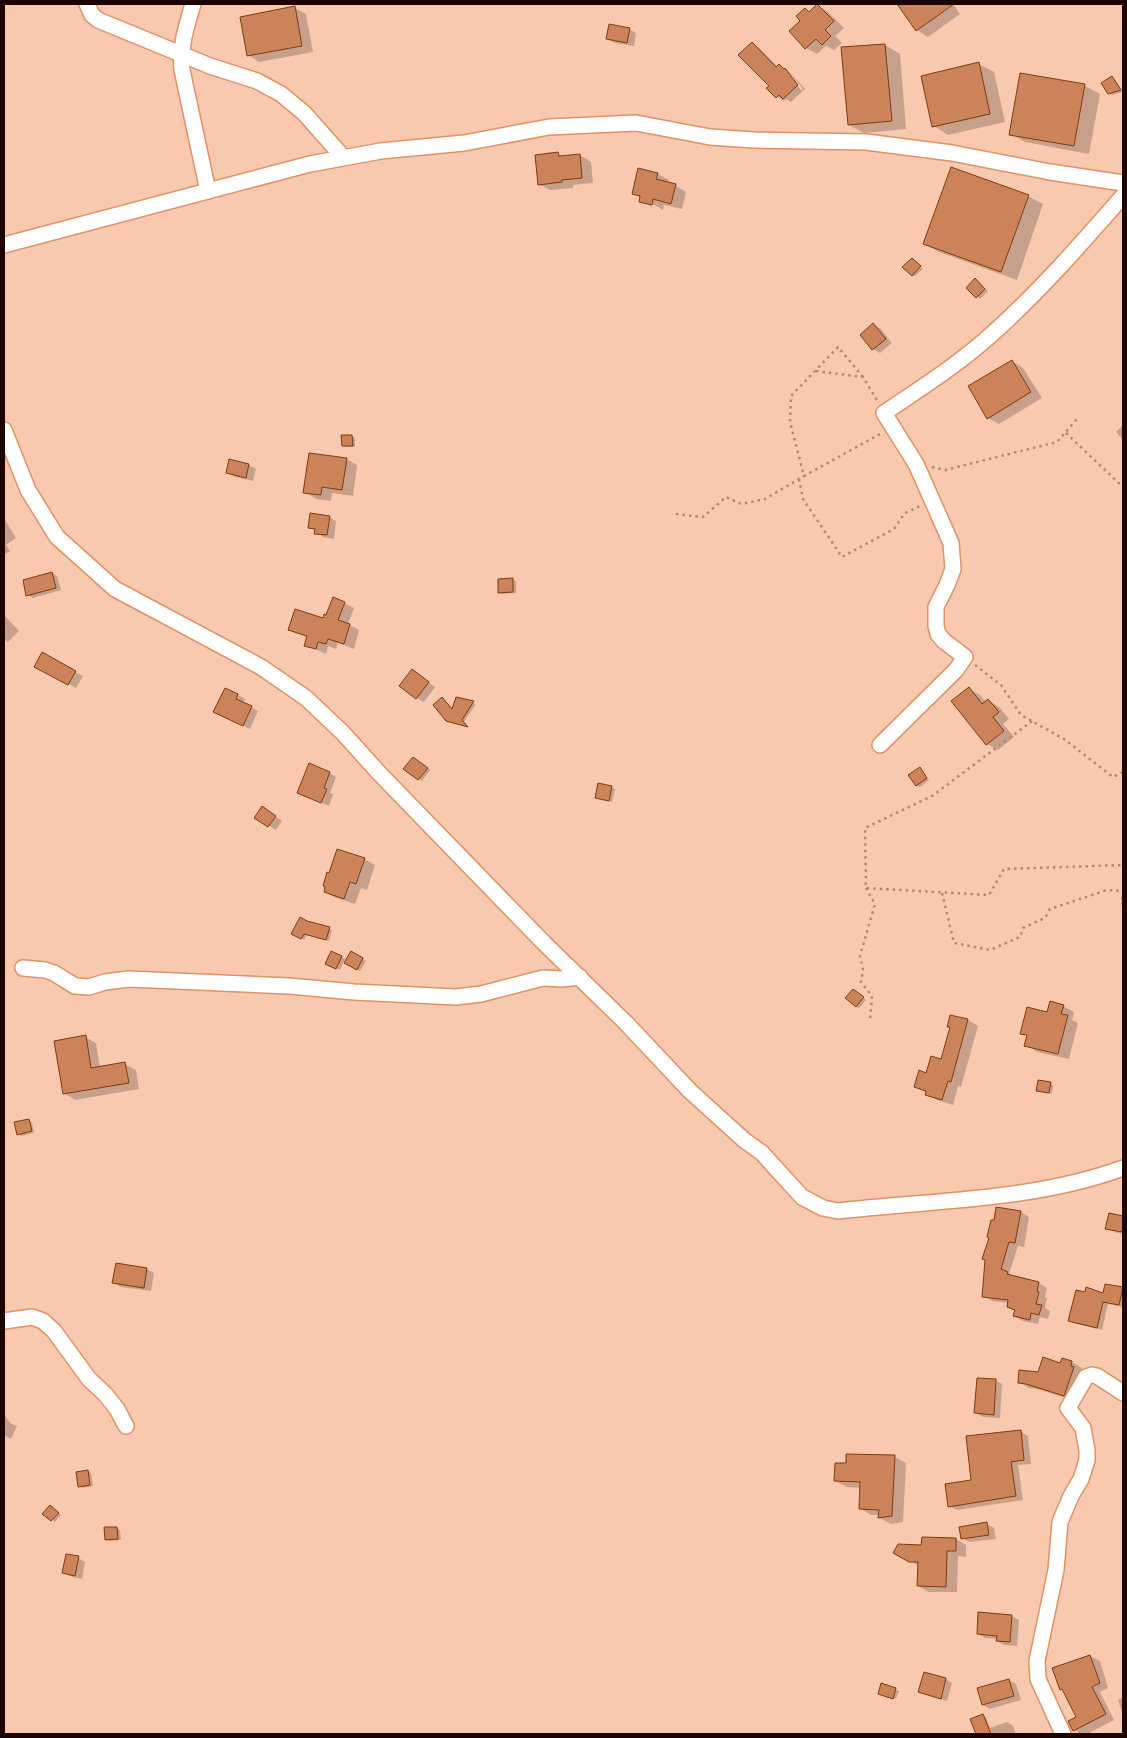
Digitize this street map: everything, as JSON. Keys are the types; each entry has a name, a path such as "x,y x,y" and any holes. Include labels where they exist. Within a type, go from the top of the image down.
{"street":[{"path":"87,4 92,15 98,20 210,66 257,82 281,94 304,113 344,156"},
{"path":"194,4 182,39 182,70 208,191"},
{"path":"4,245 344,156 464,144 549,127 611,123 636,123 710,137 754,140 866,142 952,152 1050,172 1123,183"},
{"path":"880,745 956,670 965,657 944,641 938,634 936,626 936,606 951,576 953,563 950,543 916,464 884,413 962,359 991,335 1058,270 1123,196"},
{"path":"4,430 28,490 57,537 115,589 261,667 306,698 343,733 544,943 580,977 690,1091 744,1140 762,1153 802,1197 822,1208 838,1211 964,1200 1074,1184 1123,1168"},
{"path":"23,968 45,970 54,973 75,986 89,987 105,982 129,979 289,986 354,992 456,997 481,994 542,978 562,979 580,977"},
{"path":"4,1321 32,1317 44,1321 54,1331 89,1380 105,1394 117,1409 126,1426"},
{"path":"1063,1734 1038,1679 1037,1661 1056,1570 1060,1522 1071,1496 1081,1479 1087,1460 1083,1428 1068,1408 1086,1377 1092,1375 1097,1376 1123,1393"}],"path":[{"path":"804,476 790,422 792,396 838,347 863,377 874,395"},
{"path":"816,371 863,377"},
{"path":"916,464 945,470 1057,442 1078,418"},
{"path":"676,514 703,517 726,497 741,504 765,500 804,476 893,427"},
{"path":"1066,433 1123,487"},
{"path":"799,479 803,499 842,557 894,529 905,513 933,501"},
{"path":"965,657 1001,685 1020,715 1064,739 1113,777 1123,772"},
{"path":"870,1021 872,996 861,982 863,970 860,956 875,904 866,888 865,828 932,796 1032,721"},
{"path":"866,888 989,895 1004,869 1123,865"},
{"path":"942,892 954,942 990,950 1020,937 1024,928 1045,918 1050,910 1107,890 1123,891"},
{"path":"1123,897 1121,900 1123,905"}],"building":[{"path":"817,4 834,21 825,30 831,36 822,45 816,39 805,49 789,31 800,21 796,16 805,8 809,12"},
{"path":"897,4 954,4 916,31"},
{"path":"295,6 302,46 247,56 240,17"},
{"path":"609,24 630,28 627,43 606,39"},
{"path":"752,42 776,67 779,64 785,68 798,85 783,99 779,95 776,98 766,88 769,86 738,55"},
{"path":"885,44 892,121 848,125 841,47"},
{"path":"979,62 990,114 932,127 921,76"},
{"path":"1020,73 1085,84 1074,146 1009,135"},
{"path":"1112,76 1121,90 1108,94 1101,83"},
{"path":"558,152 559,156 580,154 582,178 538,185 535,155"},
{"path":"951,167 1029,195 1001,272 923,244"},
{"path":"638,168 658,173 656,179 676,184 671,204 653,199 652,205 639,202 640,196 632,194"},
{"path":"912,258 921,266 912,276 902,267"},
{"path":"975,278 985,289 976,298 966,288"},
{"path":"873,323 886,339 872,350 860,335"},
{"path":"1012,360 1031,392 987,419 968,386"},
{"path":"341,435 352,435 353,446 342,446"},
{"path":"309,453 347,458 342,490 322,487 321,495 303,493"},
{"path":"229,459 249,464 246,478 226,473"},
{"path":"310,513 330,516 327,535 314,534 315,529 308,528"},
{"path":"52,572 56,588 26,596 23,580"},
{"path":"513,578 513,592 498,593 498,579"},
{"path":"333,597 345,602 338,620 350,624 344,644 328,639 326,644 318,642 316,649 304,646 307,636 288,630 295,609 323,618"},
{"path":"42,652 76,671 68,685 34,667"},
{"path":"412,669 429,682 416,699 399,686"},
{"path":"969,687 982,704 988,699 999,712 993,717 1004,731 986,745 951,701"},
{"path":"225,688 238,694 236,699 252,706 243,726 213,712"},
{"path":"442,697 452,709 456,697 474,701 462,720 468,727 446,721 433,705"},
{"path":"413,757 428,768 418,780 403,769"},
{"path":"309,763 330,772 324,788 327,789 321,803 297,793"},
{"path":"920,767 927,778 916,786 908,775"},
{"path":"598,783 612,786 609,801 595,798"},
{"path":"262,806 276,816 268,827 254,818"},
{"path":"337,849 365,858 356,884 350,882 344,899 324,892 325,887 323,886"},
{"path":"300,917 307,921 330,927 326,940 304,934 301,939 291,934"},
{"path":"331,951 342,956 336,969 325,964"},
{"path":"351,951 363,958 357,970 344,963"},
{"path":"853,989 864,997 856,1007 845,998"},
{"path":"1050,1001 1064,1005 1061,1014 1068,1015 1058,1054 1024,1046 1027,1035 1020,1034 1027,1007 1047,1012"},
{"path":"950,1015 968,1019 951,1082 948,1081 942,1100 925,1095 926,1091 914,1087 919,1070 926,1073 931,1056 941,1059 950,1027 947,1027"},
{"path":"86,1035 91,1068 125,1062 129,1083 63,1094 54,1041"},
{"path":"1038,1080 1051,1082 1049,1093 1036,1091"},
{"path":"29,1119 32,1131 17,1135 14,1122"},
{"path":"996,1207 1021,1211 1015,1243 1009,1242 1001,1269 1008,1272 1007,1274 1039,1282 1036,1304 1042,1305 1039,1315 1031,1313 1030,1320 1013,1316 1015,1310 1007,1307 1008,1300 982,1297 985,1260 982,1259"},
{"path":"1109,1213 1123,1216 1123,1232 1105,1229"},
{"path":"116,1263 147,1268 144,1288 112,1283"},
{"path":"1105,1284 1123,1287 1119,1305 1103,1302 1097,1328 1068,1321 1076,1290 1085,1292 1086,1287 1103,1293"},
{"path":"1043,1357 1060,1363 1062,1358 1072,1361 1071,1366 1074,1367 1064,1396 1018,1383 1019,1370 1038,1372"},
{"path":"977,1378 996,1379 994,1415 974,1413"},
{"path":"1021,1430 1024,1460 1011,1462 1016,1496 948,1507 945,1484 971,1480 966,1436"},
{"path":"846,1454 895,1455 892,1516 878,1518 879,1510 859,1509 860,1482 834,1481 835,1463 846,1463"},
{"path":"88,1470 90,1485 78,1487 76,1472"},
{"path":"50,1505 59,1513 51,1521 42,1514"},
{"path":"987,1522 989,1535 961,1539 959,1527"},
{"path":"104,1527 117,1527 118,1539 105,1540"},
{"path":"922,1537 956,1538 956,1551 947,1551 946,1587 917,1586 918,1562 909,1562 893,1553 898,1544 921,1545"},
{"path":"66,1554 79,1556 75,1576 62,1573"},
{"path":"978,1612 1012,1615 1010,1642 996,1641 997,1636 977,1634"},
{"path":"1090,1655 1100,1683 1092,1687 1106,1714 1073,1731 1068,1721 1076,1717 1062,1689 1060,1690 1052,1668"},
{"path":"924,1672 946,1678 941,1699 918,1692"},
{"path":"1009,1679 1014,1696 982,1705 977,1688"},
{"path":"881,1683 896,1688 893,1699 878,1694"},
{"path":"983,1714 991,1734 976,1734 970,1719"}]}
